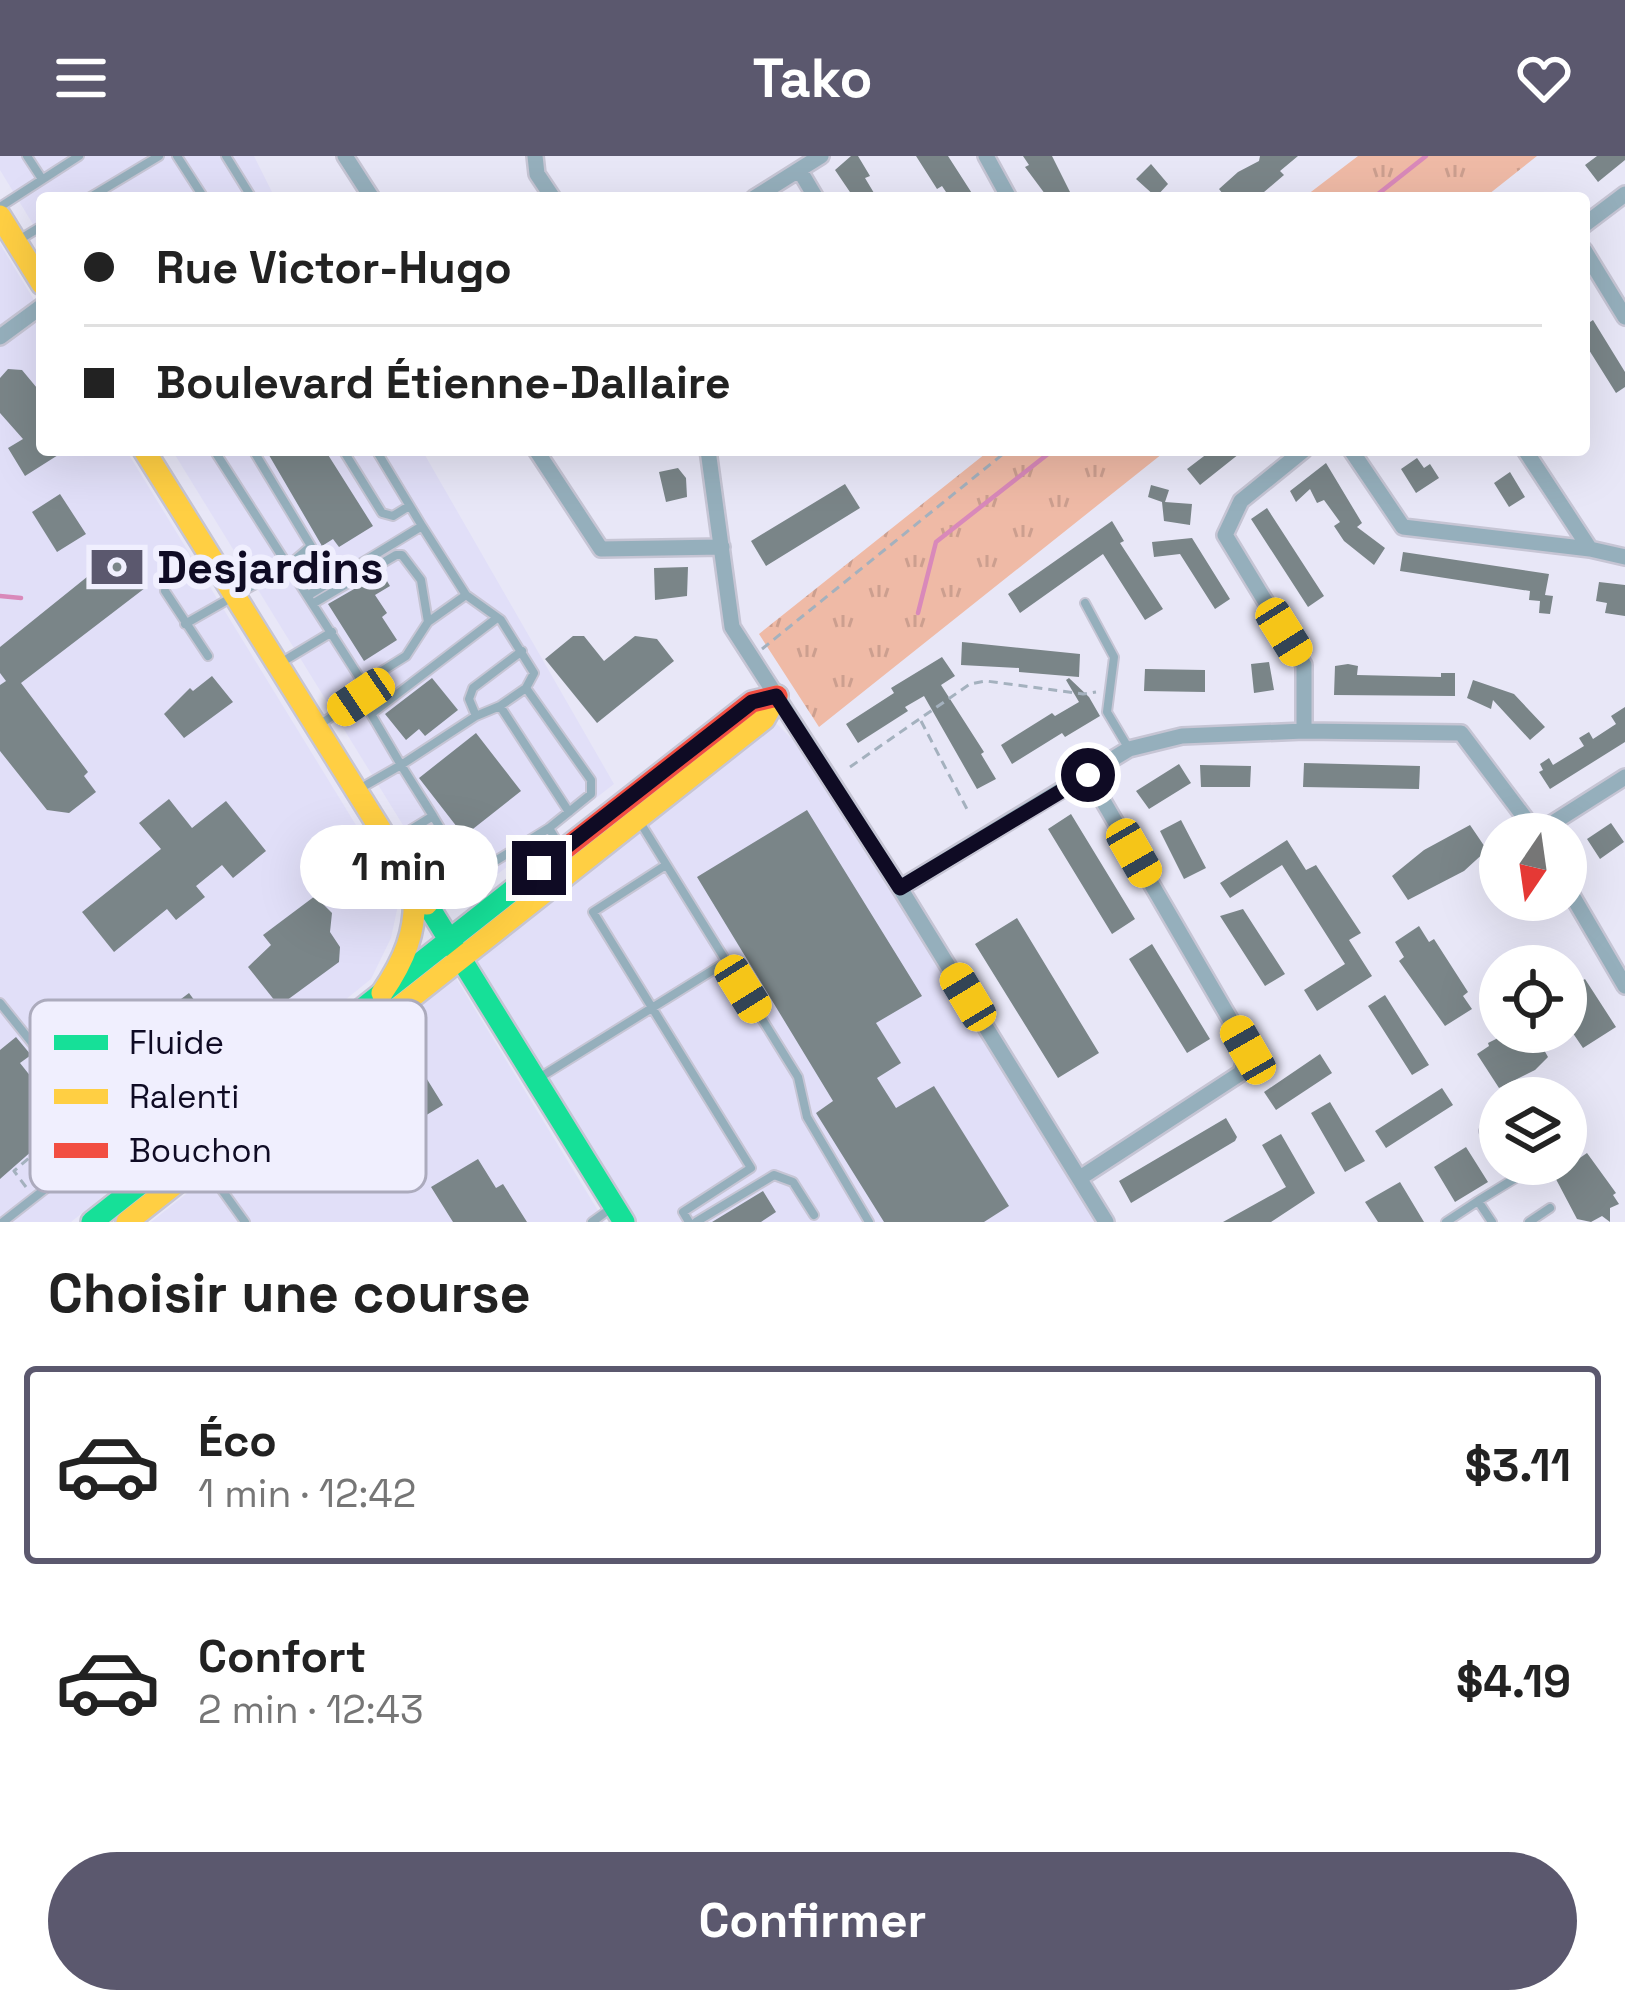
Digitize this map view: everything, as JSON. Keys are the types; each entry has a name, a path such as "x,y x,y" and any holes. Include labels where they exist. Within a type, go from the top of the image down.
{"street":[{"path":"345,156 368,192"},
{"path":"535,156 537,174 549,192"},
{"path":"764,192 821,156"},
{"path":"986,156 1006,192"},
{"path":"800,171 812,192"},
{"path":"1590,221 1625,194"},
{"path":"0,217 36,274"},
{"path":"1590,260 1625,317"},
{"path":"0,337 36,310"},
{"path":"150,456 619,1214"},
{"path":"540,456 601,550 722,547"},
{"path":"709,456 733,627 1106,1222"},
{"path":"1296,456 1241,500 1225,535 1304,664 1304,731"},
{"path":"1355,456 1403,527 1625,557"},
{"path":"1529,456 1590,549"},
{"path":"394,1000 632,809 752,702 776,696"},
{"path":"900,888 1129,749 1183,736 1304,731 1461,734 1521,813"},
{"path":"1080,1178 1241,1072 1248,1050 1088,775"},
{"path":"1569,813 1625,777"},
{"path":"373,1000 453,950 563,850 632,809"},
{"path":"382,993 403,964 413,939 414,888"},
{"path":"1587,921 1625,986"},
{"path":"92,1222 130,1192"},
{"path":"127,1222 164,1192"}],"lane":[{"path":"27,156 42,179"},
{"path":"0,207 79,156"},
{"path":"99,192 159,156"},
{"path":"177,156 200,192"},
{"path":"226,156 248,192"},
{"path":"16,242 36,230"},
{"path":"218,456 363,683 361,697 461,863 479,871 549,828 591,794 591,780 526,688"},
{"path":"185,624 310,550 311,542 258,456"},
{"path":"347,456 382,513 393,516 409,506"},
{"path":"355,792 476,716 500,706 534,677 522,651 497,618 466,595 380,456"},
{"path":"311,599 422,526"},
{"path":"311,599 402,555 421,580 428,622"},
{"path":"165,591 208,656"},
{"path":"363,683 406,656 428,622 466,595"},
{"path":"1085,603 1114,657 1107,712 1129,749"},
{"path":"371,715 497,618"},
{"path":"277,665 332,632"},
{"path":"476,716 469,699 473,688 522,651"},
{"path":"316,728 361,697"},
{"path":"500,706 569,812"},
{"path":"632,809 797,1077 807,1117 868,1222"},
{"path":"387,844 433,816"},
{"path":"549,828 563,850"},
{"path":"666,865 593,912 751,1168 682,1212 692,1222 774,1175 793,1182 814,1215"},
{"path":"535,1081 726,962"},
{"path":"0,1003 30,1040"},
{"path":"1446,1222 1504,1185"},
{"path":"3,1222 41,1192"},
{"path":"224,1192 245,1222"},
{"path":"1478,1201 1492,1222"},
{"path":"1529,1222 1550,1208"},
{"path":"592,1222 619,1214"}],"path":[{"path":"752,657 1001,456"},
{"path":"850,767 970,684 986,681 1083,694 1110,690"},
{"path":"920,720 968,813"},
{"path":"23,1183 14,1171 30,1153"}],"shaded area":[{"path":"0,156 254,156 272,192 36,192 36,229 0,170"},
{"path":"0,244 36,303 36,456 130,456 386,874 398,905 391,938 371,979 345,1000 30,1000 30,1192 108,1192 71,1222 0,1222"},
{"path":"176,456 425,456 614,784 454,908"},
{"path":"776,723 798,745 885,872 1101,1222 634,1222 471,959"},
{"path":"454,975 605,1222 151,1222 188,1192 426,1192 424,1000"}],"green space":[{"path":"1358,156 1537,156 1492,192 1311,192"},
{"path":"982,456 1159,456 819,727 759,634"}],"building":[{"path":"851,156 858,156 873,192 850,192 835,170"},
{"path":"916,156 948,156 971,192 937,189"},
{"path":"1023,156 1052,156 1070,192 1044,192 1025,167 1029,165"},
{"path":"1260,156 1298,156 1264,192 1219,189 1238,172"},
{"path":"1597,156 1625,156 1625,160 1598,182 1585,165"},
{"path":"1151,164 1168,184 1161,192 1150,192 1136,179"},
{"path":"1593,320 1625,372 1625,387 1616,393 1590,352"},
{"path":"8,369 22,370 36,387 36,456 57,456 25,476 8,448 23,439 0,413 0,378"},
{"path":"270,456 329,456 373,526 339,547 333,539 322,546"},
{"path":"1204,456 1236,456 1200,485 1187,469"},
{"path":"1417,458 1424,468 1430,464 1439,478 1416,493 1401,469"},
{"path":"1326,463 1362,523 1357,527 1385,548 1374,565 1344,541 1334,526 1340,522 1324,500 1317,503 1310,489 1296,502 1290,491"},
{"path":"678,468 686,478 687,497 666,502 659,472"},
{"path":"1510,472 1525,497 1509,507 1494,483"},
{"path":"845,484 860,508 766,566 751,541"},
{"path":"1151,485 1169,490 1165,502 1192,504 1190,525 1164,521 1162,502 1148,497"},
{"path":"60,494 86,534 57,552 32,512"},
{"path":"1267,508 1324,596 1308,607 1251,519"},
{"path":"1112,521 1124,541 1120,543 1163,609 1145,620 1103,554 1020,613 1008,594"},
{"path":"1192,538 1230,599 1215,609 1180,554 1154,557 1152,542"},
{"path":"118,552 145,588 21,683 88,772 84,776 96,792 69,813 47,810 0,751 0,685 6,681 0,673 0,647"},
{"path":"1403,552 1549,574 1545,595 1553,596 1550,614 1539,613 1540,601 1529,600 1530,591 1400,571"},
{"path":"688,567 687,596 655,600 654,568"},
{"path":"382,573 390,586 375,595 397,640 364,661 328,604"},
{"path":"1599,582 1625,585 1625,616 1605,613 1607,603 1596,601"},
{"path":"573,636 584,636 604,661 635,636 657,639 674,661 597,723 545,659"},
{"path":"962,642 1080,654 1079,677 961,665"},
{"path":"942,657 955,676 941,685 996,779 977,789 924,696 858,743 846,724 894,693 891,688"},
{"path":"1269,662 1274,690 1254,693 1251,664"},
{"path":"1335,666 1358,666 1357,675 1441,677 1441,673 1455,673 1455,696 1334,695"},
{"path":"1145,669 1205,670 1205,692 1144,691"},
{"path":"212,676 233,702 184,738 164,714 190,688 193,691"},
{"path":"432,678 458,710 425,736 419,729 406,740 385,714"},
{"path":"1069,678 1100,716 1012,764 1001,745 1079,702"},
{"path":"1473,680 1514,694 1545,727 1530,740 1493,700 1491,709 1467,698"},
{"path":"1625,707 1625,742 1550,789 1539,772 1543,770 1540,764 1549,758 1553,765 1584,746 1579,738 1589,732 1593,739 1616,724 1611,716"},
{"path":"476,733 521,791 464,836 419,778"},
{"path":"1304,763 1420,766 1419,789 1303,787"},
{"path":"1179,764 1191,783 1149,809 1136,791"},
{"path":"1200,765 1251,766 1250,787 1201,787"},
{"path":"169,799 192,828 226,801 266,851 233,878 222,865 196,886 205,897 176,920 167,909 114,952 82,912 161,849 139,823"},
{"path":"807,810 922,996 876,1023 901,1063 877,1078 896,1108 934,1086 1009,1206 984,1222 884,1222 816,1113 833,1101 697,877"},
{"path":"1071,814 1135,919 1112,934 1048,829"},
{"path":"1181,820 1206,868 1184,879 1160,831"},
{"path":"1611,823 1624,842 1600,859 1587,839"},
{"path":"1470,825 1479,838 1479,857 1464,871 1408,900 1392,876 1424,850"},
{"path":"1287,840 1306,870 1316,865 1361,933 1349,940 1372,976 1317,1011 1304,990 1345,964 1282,865 1230,898 1220,883"},
{"path":"315,896 332,913 330,932 340,947 339,962 287,1000 274,1000 248,967 271,945 263,935"},
{"path":"1243,909 1285,974 1265,986 1220,916"},
{"path":"1017,918 1099,1053 1058,1078 975,944"},
{"path":"1419,926 1429,942 1434,939 1468,992 1463,996 1472,1009 1445,1026 1399,961 1404,957 1395,942"},
{"path":"1152,944 1210,1039 1187,1053 1129,959"},
{"path":"1587,982 1616,1027 1587,1045"},
{"path":"1385,995 1429,1065 1412,1075 1368,1006"},
{"path":"16,1037 30,1054 20,1063 30,1076 30,1153 0,1179 0,1050"},
{"path":"1546,1053 1548,1057 1521,1077 1492,1077 1477,1054"},
{"path":"1320,1054 1332,1073 1276,1110 1264,1092"},
{"path":"426,1078 443,1105 426,1115"},
{"path":"1442,1088 1453,1105 1386,1148 1375,1131"},
{"path":"1330,1102 1365,1161 1345,1172 1311,1113"},
{"path":"1226,1118 1235,1141 1131,1203 1119,1181"},
{"path":"1281,1134 1315,1193 1271,1222 1223,1222 1286,1187 1262,1145"},
{"path":"1466,1147 1479,1168 1479,1185 1483,1185 1455,1202 1434,1167"},
{"path":"1587,1153 1619,1204 1610,1208 1610,1222 1602,1216 1591,1222 1577,1219 1559,1185 1587,1185"},
{"path":"478,1159 496,1188 503,1184 527,1222 453,1222 431,1187"},
{"path":"1400,1182 1424,1222 1378,1222 1365,1202"},
{"path":"763,1191 776,1212 761,1222 712,1222"}],"waterway":[{"path":"1381,192 1426,156"},
{"path":"918,613 936,542 1045,456"},
{"path":"0,596 21,598"}],"traffic: fast":[{"path":"373,1000 533,874"},
{"path":"427,904 624,1222"},
{"path":"92,1222 130,1192"}],"traffic: slow":[{"path":"0,216 36,274"},
{"path":"148,456 427,904"},
{"path":"408,1000 764,719 777,696"},
{"path":"382,993 407,945 414,891"},
{"path":"127,1222 165,1192"}],"traffic: jam":[{"path":"533,874 752,702 777,696"}],"place":[{"name":"Desjardins","path":"117,567"}],"route":[{"path":"539,868 752,702 776,696 900,888 1088,775"}]}
